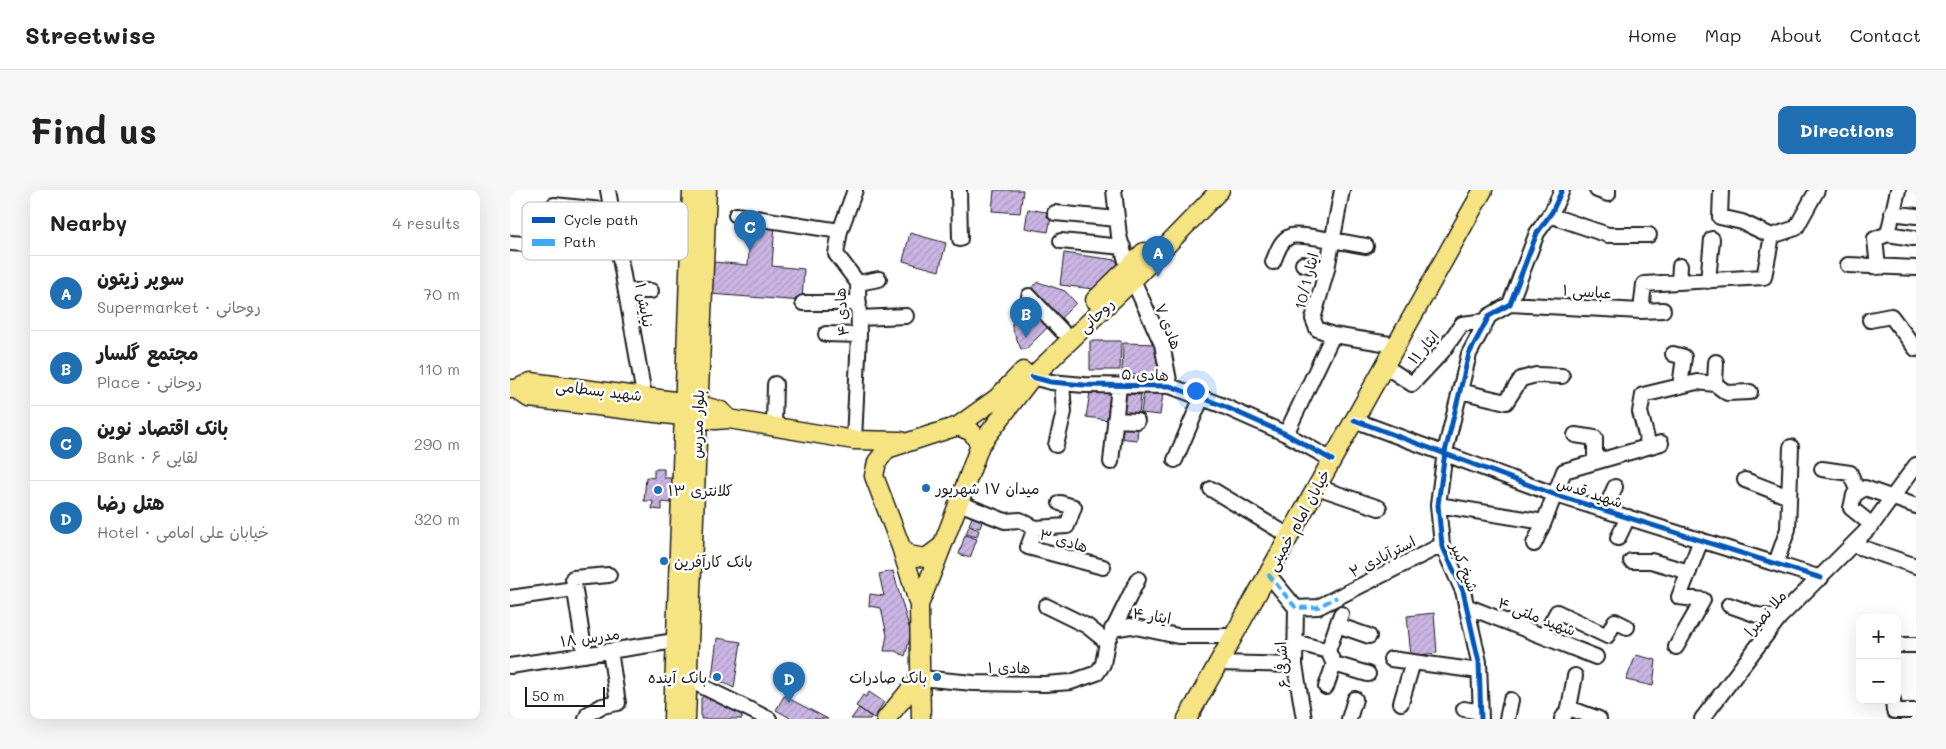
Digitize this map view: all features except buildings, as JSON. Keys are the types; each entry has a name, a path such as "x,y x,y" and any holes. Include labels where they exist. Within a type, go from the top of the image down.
{"main road":[{"name":"بلوار مدرس","path":"686,719 692,190"},
{"name":"بلوار مدرس","path":"673,719 675,642 707,190"},
{"name":"روحانی","path":"1130,274 1207,190"},
{"name":"روحانی","path":"980,445 1032,377 1093,310 1220,190"},
{"name":"خیابان امام خمینی","path":"1187,719 1483,190"},
{"name":"روحانی","path":"958,426 997,398 1062,332 1093,310"},
{"name":"شهید بسطامی","path":"513,389 531,382 644,395 690,409"},
{"name":"شهید بسطامی","path":"513,389 529,398 690,409"},
{"path":"690,409 715,420 729,419 857,440 878,442 911,440"},
{"path":"874,476 877,462 887,449 958,426 972,432 980,445 919,605"},
{"path":"857,440 874,476 901,547 919,605 921,719"},
{"path":"901,547 908,555 926,558 942,546"},
{"path":"886,719 920,678"}],"street":[{"name":"هادی ۴","path":"854,190 840,231 836,254 858,283 857,440"},
{"path":"959,190 960,238"},
{"name":"هادی ۷","path":"1114,190 1117,219 1130,274 1162,344 1170,386"},
{"name":"ایثار 10/1","path":"1342,190 1327,269 1312,319 1317,329 1333,335 1396,345"},
{"path":"1486,322 1488,316 1510,304 1537,233 1550,215 1562,190"},
{"path":"1597,190 1608,194 1608,190"},
{"path":"1721,190 1720,217 1742,222 1772,236 1796,228 1817,190"},
{"path":"1888,234 1898,190"},
{"path":"1055,213 1117,219"},
{"path":"1892,213 1916,216"},
{"path":"736,215 840,231"},
{"path":"1550,215 1608,235 1649,235"},
{"path":"1878,267 1875,239 1888,234 1913,238"},
{"path":"1273,262 1280,244 1290,236 1304,236 1366,246"},
{"path":"1641,311 1644,284 1764,278 1772,236"},
{"path":"1708,280 1712,239"},
{"path":"1061,241 1123,246"},
{"name":"نیایش ۱","path":"622,260 644,395"},
{"path":"1303,264 1327,269"},
{"path":"1848,265 1916,268"},
{"path":"1679,282 1680,266"},
{"path":"858,283 879,279"},
{"path":"626,291 651,291"},
{"path":"1029,296 1062,332"},
{"path":"803,303 859,303"},
{"name":"عباسی ۱","path":"1510,304 1641,311 1663,310"},
{"path":"859,318 906,316"},
{"path":"1870,320 1891,316 1916,349"},
{"name":"ایثار ۱۱","path":"1384,366 1412,384 1442,352 1462,324 1486,322"},
{"name":"شیخ کبیر","path":"1480,716 1479,671 1463,590 1442,545 1438,505 1445,452 1469,354 1486,322"},
{"path":"826,334 859,335"},
{"path":"1286,434 1333,335"},
{"path":"1673,354 1684,357 1680,386"},
{"path":"1715,384 1716,362"},
{"path":"1460,391 1506,402 1521,379 1536,375 1562,376"},
{"name":"هادی ۵","path":"1032,377 1062,383 1170,386 1202,397 1286,434 1332,460"},
{"path":"1534,544 1556,494 1564,470 1655,445 1640,412 1643,395 1697,382 1715,384 1727,393 1750,392"},
{"path":"1056,444 1064,412 1062,383"},
{"path":"774,426 775,384"},
{"path":"1111,462 1119,386"},
{"path":"1175,460 1202,397"},
{"path":"1116,420 1137,421"},
{"name":"شهید قدس","path":"1354,420 1556,494 1821,578"},
{"path":"1575,435 1595,438 1595,462"},
{"path":"1776,564 1788,530 1791,447"},
{"name":"ملا نصیرا","path":"1702,719 1779,618 1872,525 1916,465"},
{"path":"1822,469 1850,473 1858,492"},
{"path":"1745,480 1789,496"},
{"path":"1317,486 1379,508"},
{"path":"1605,510 1614,487"},
{"path":"1872,525 1851,508 1854,495 1865,488 1916,506"},
{"path":"1211,489 1289,536"},
{"name":"هادی ۳","path":"959,504 1005,521 1020,520 1035,528 1028,547 1103,567"},
{"path":"1035,528 1068,526 1074,507 1060,504"},
{"path":"1438,505 1544,522"},
{"path":"1618,538 1628,517"},
{"path":"1676,647 1704,600 1680,597 1701,540"},
{"name":"استرآبادی ٣","path":"1296,608 1318,607 1442,545"},
{"path":"1854,545 1916,566"},
{"path":"1631,561 1651,561 1689,572"},
{"path":"1268,574 1296,608"},
{"path":"585,655 573,578 609,575"},
{"path":"1046,606 1109,635 1138,580"},
{"path":"510,598 574,589"},
{"path":"1729,605 1757,615 1779,618"},
{"name":"شهید ملتی ۴","path":"1466,606 1596,657"},
{"name":"اشرفی ۶","path":"1296,608 1296,665 1303,719"},
{"path":"1544,636 1557,612 1607,636 1615,621 1627,627"},
{"path":"1326,687 1334,664 1328,651 1339,620 1369,636"},
{"name":"ایثار ۴","path":"1109,635 1131,626 1178,636 1234,636"},
{"name":"هادی ۱","path":"920,678 973,683 1046,684 1071,682 1097,674 1102,664 1109,635"},
{"name":"مدرس ۱۸","path":"510,666 675,642"},
{"path":"1295,642 1328,651"},
{"path":"1901,645 1916,645"},
{"path":"586,719 588,714 602,706 618,703 610,651"},
{"path":"1391,659 1479,671"},
{"path":"1401,702 1413,662"},
{"path":"1218,663 1296,665"},
{"path":"1334,664 1368,674"},
{"path":"1575,676 1565,713 1599,719"},
{"path":"687,679 769,719"},
{"path":"1349,719 1355,699"},
{"path":"1506,719 1511,700"},
{"path":"1893,704 1894,711 1916,711"},
{"path":"1464,709 1480,716"},
{"path":"1303,719 1309,719"}],"marked path":[{"path":"1268,574 1296,608 1318,607 1337,597"}],"cycle path":[{"path":"1481,719 1479,662 1463,591 1442,545 1438,505 1445,452 1469,354 1489,316 1510,304 1537,233 1552,212 1562,190"},
{"path":"1032,377 1051,382 1084,385 1170,386 1221,405 1286,434 1332,460"},
{"path":"1354,420 1556,495 1821,578"}],"place":[{"name":"بانک اقتصاد نوین","path":"750,251"},
{"name":"سوپر زیتون","path":"1158,277"},
{"name":"مجتمع گلسار","path":"1026,338"},
{"name":"میدان ۱۷ شهریور","path":"926,488"},
{"name":"کلانتری ۱۳","path":"658,490"},
{"name":"بانک کارآفرین","path":"664,561"},
{"name":"بانک آینده","path":"717,677"},
{"name":"بانک صادرات","path":"937,677"},
{"name":"هتل رضا","path":"789,703"}]}
